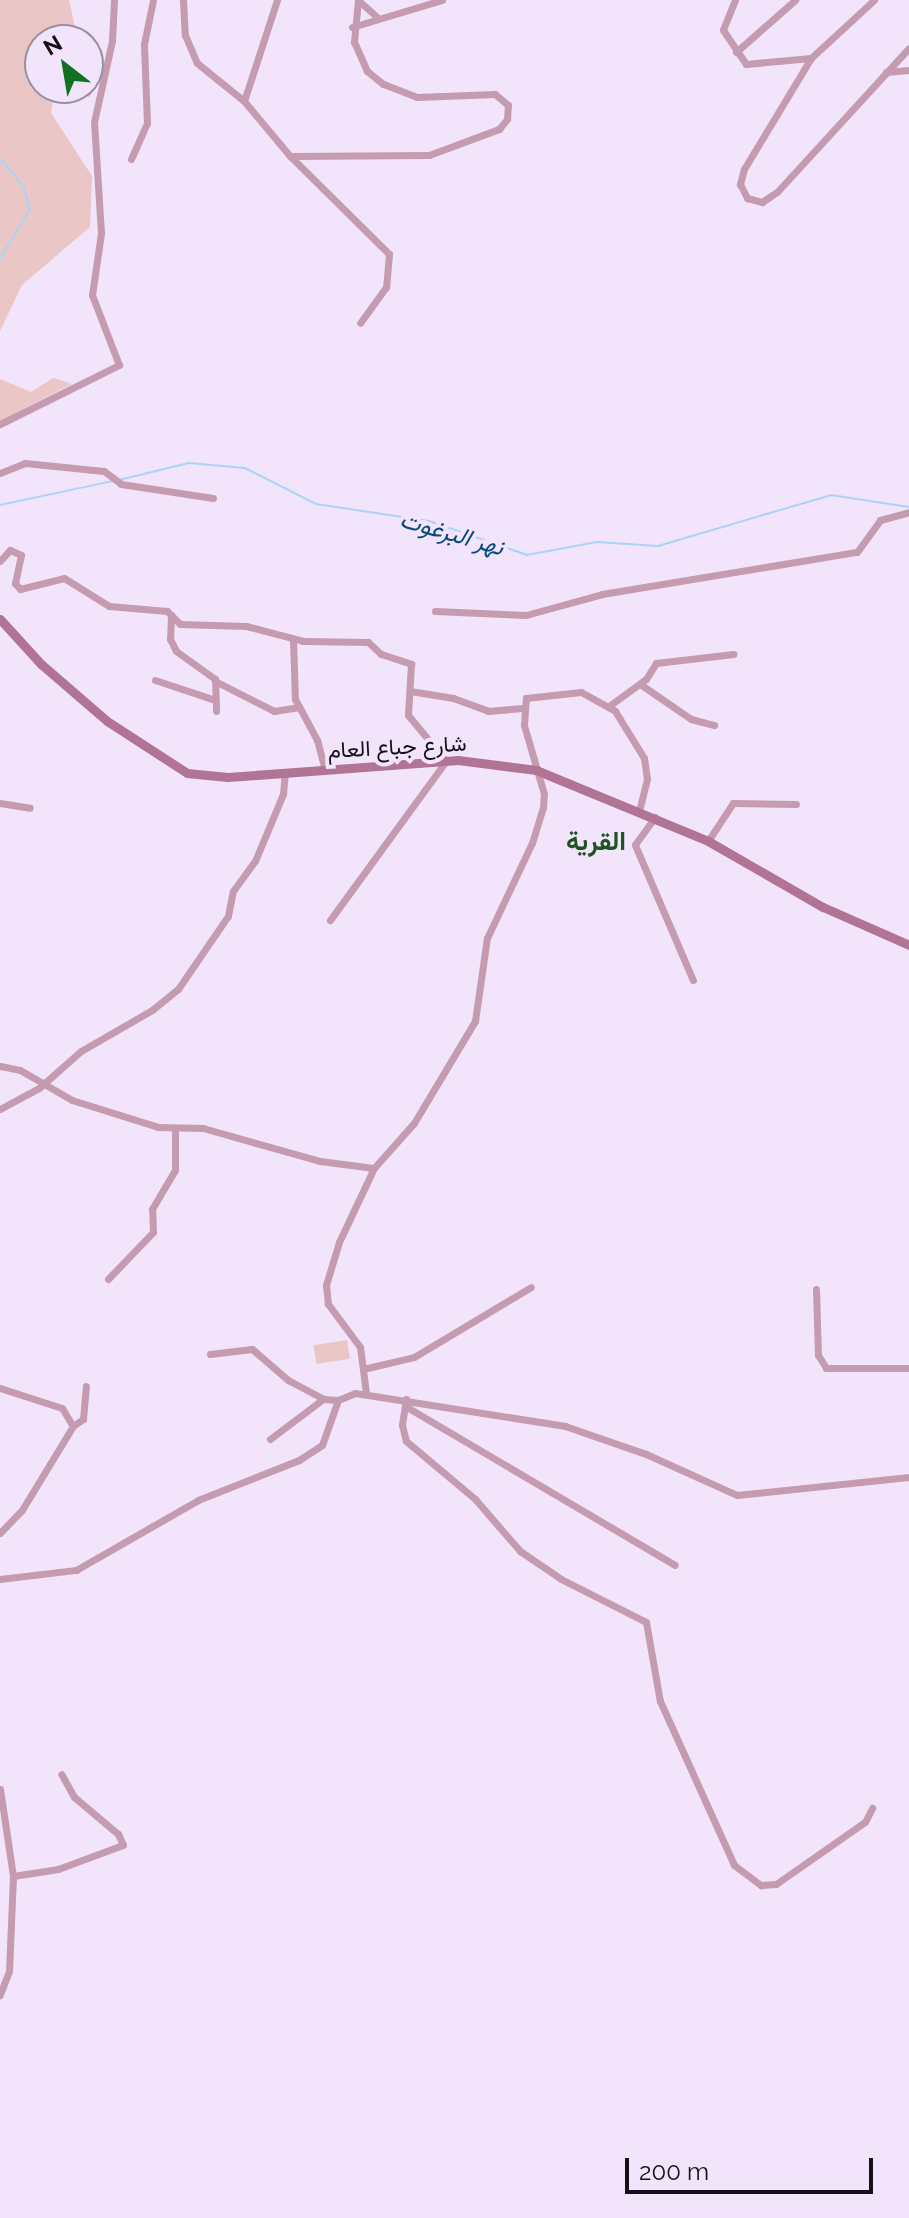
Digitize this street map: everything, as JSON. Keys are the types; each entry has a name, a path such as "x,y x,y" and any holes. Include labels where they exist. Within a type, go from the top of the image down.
{"main road":[{"name":"شارع جباع العام","path":"0,619 55,677 158,759 207,777 446,761 536,770 555,775 708,841 823,907 909,945"}],"street":[{"path":"0,424 119,365 92,295 101,233 94,122 112,41 114,0"},
{"path":"131,159 147,123 144,44 153,0"},
{"path":"183,0 192,54 205,72 244,101 290,156 389,254 386,287 360,323"},
{"path":"244,101 277,0"},
{"path":"290,156 429,155 504,125 508,105 495,94 417,97 383,84 361,62 352,27 358,0 377,17"},
{"path":"352,27 442,0"},
{"path":"735,0 723,30 748,65 811,58"},
{"path":"736,52 795,0"},
{"path":"874,0 811,58 744,169 741,191 754,202 777,192 909,48"},
{"path":"886,72 909,70"},
{"path":"0,473 25,463 107,473 118,482 213,498"},
{"path":"435,611 526,615 602,594 857,552 880,520 909,512"},
{"path":"0,561 10,550 21,555 15,583 20,589 64,578 109,606 171,615 180,624 246,626 293,640 368,642 381,654 411,664 409,719 446,761 437,779 394,825 330,920"},
{"path":"171,615 169,634 176,651 215,681 274,711 298,707"},
{"path":"293,640 293,689 298,707 317,740 325,769"},
{"path":"609,706 640,684 656,663 733,654"},
{"path":"155,680 215,700"},
{"path":"215,681 216,711"},
{"path":"640,684 688,717 714,725"},
{"path":"410,691 446,696 488,711 523,708"},
{"path":"544,794 523,708 529,696 555,692 587,693 609,706 634,735 644,758 647,779 639,810"},
{"path":"0,1109 45,1083 81,1051 152,1010 178,989 228,916 233,891 255,861 283,794 285,772"},
{"path":"366,1393 360,1347 328,1304 326,1285 339,1242 374,1168 414,1123 475,1021 487,938 532,843 544,794 555,775"},
{"path":"708,841 739,800 796,804"},
{"path":"0,803 30,808"},
{"path":"655,817 637,835 635,845 693,980"},
{"path":"0,1066 45,1083 87,1105 175,1130 203,1128 328,1163 374,1168"},
{"path":"108,1279 153,1232 152,1209 175,1170 175,1130"},
{"path":"363,1369 414,1357 531,1287"},
{"path":"816,1289 818,1355 826,1368 909,1368"},
{"path":"210,1354 257,1351 286,1379 323,1399 338,1400 366,1393 406,1403 590,1433 737,1495 909,1477"},
{"path":"0,1533 22,1510 73,1426 83,1419 86,1386"},
{"path":"0,1388 62,1408 73,1426"},
{"path":"270,1439 323,1399"},
{"path":"0,1579 76,1570 198,1500 299,1460 322,1445 338,1400"},
{"path":"406,1403 675,1565"},
{"path":"406,1403 406,1441 475,1499 520,1551 561,1579 646,1622 660,1701 734,1865 761,1885 776,1884 857,1828 872,1808"},
{"path":"13,1876 58,1869 123,1845 118,1834 74,1797 61,1774"},
{"path":"0,1789 13,1876 9,1971 0,1995"}],"shaded area":[{"path":"0,0 69,0 74,24 24,24 24,104 52,104 51,113 92,176 90,227 22,285 0,331"},
{"path":"53,378 72,384 0,421 0,379 31,392"},
{"path":"347,1340 350,1359 316,1364 313,1345"}],"waterway":[{"path":"0,158 24,188 30,210 0,258"},
{"name":"نهر البرغوت","path":"119,480 189,463 245,468 316,504 429,521 527,555 597,542 658,546 831,495 909,507"},
{"name":"نهر البرغوت","path":"0,505 113,481"}],"district":[{"name":"القرية","path":"596,842"}]}
